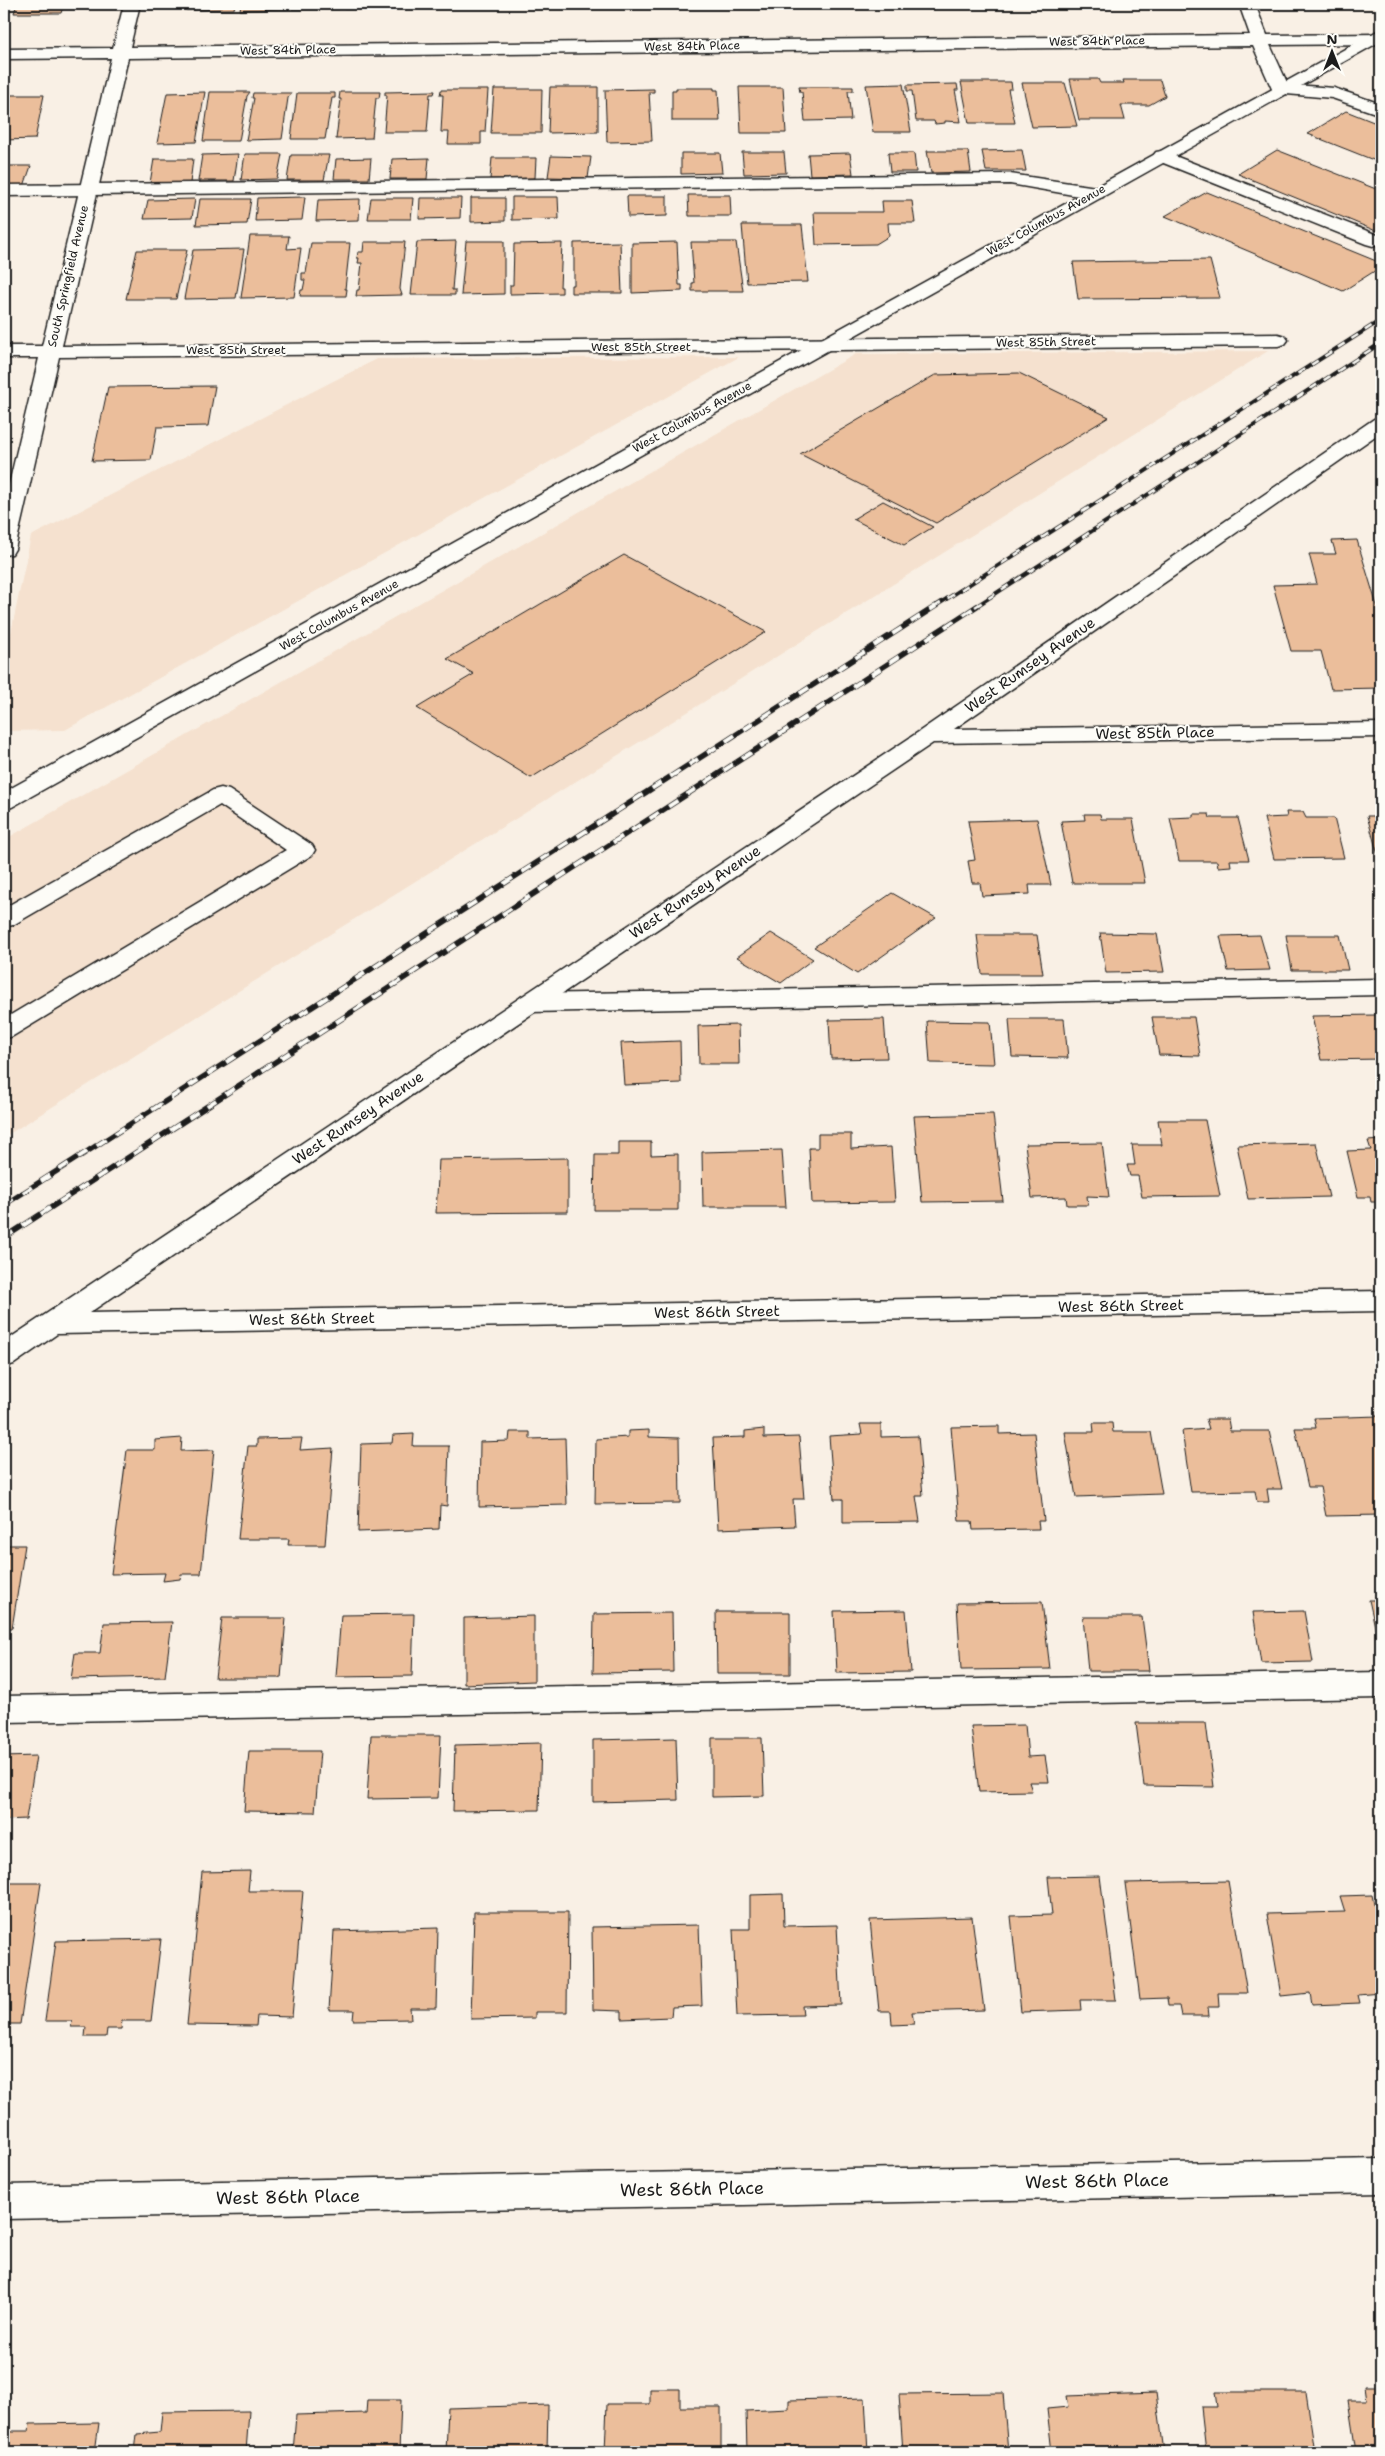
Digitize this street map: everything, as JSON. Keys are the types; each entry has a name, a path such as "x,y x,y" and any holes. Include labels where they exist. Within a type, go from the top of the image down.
{"street":[{"name":"South Springfield Avenue","path":"5,540 132,4"},
{"path":"1247,4 1281,89 1334,93 1381,110"},
{"name":"West 84th Place","path":"4,54 1260,40 1378,37"},
{"name":"West Columbus Avenue","path":"4,802 1281,89 1378,37"},
{"path":"1162,156 1373,240"},
{"path":"4,191 1010,179 1096,193"},
{"name":"West 85th Street","path":"4,352 1278,340"},
{"name":"West Rumsey Avenue","path":"4,1356 928,736 1381,423"},
{"name":"West 85th Place","path":"928,736 1381,730"},
{"path":"4,919 221,795 303,850 8,1022"},
{"path":"530,1003 1381,987"},
{"name":"West 86th Street","path":"52,1324 1381,1301"},
{"path":"4,1709 1381,1685"},
{"name":"West 86th Place","path":"4,2202 1381,2176"}],"shaded area":[{"path":"1268,351 4,1137 4,840 856,354"},
{"path":"739,357 65,730 4,731 4,666 31,536 343,376 377,359"}],"building":[{"path":"17,4 64,4 61,13 14,13"},
{"path":"188,4 235,4 234,9 186,10"},
{"path":"241,4 288,4 287,9 240,10"},
{"path":"292,4 339,4 339,9 292,9"},
{"path":"345,4 389,4 388,8 344,9"},
{"path":"397,4 444,4 444,7 396,7"},
{"path":"454,4 501,4 500,6 453,7"},
{"path":"523,4 568,4 568,5 523,6"},
{"path":"1156,4 1156,5 1106,5"},
{"path":"1070,79 1098,79 1100,83 1124,83 1123,80 1160,80 1165,96 1149,105 1121,105 1125,120 1079,120"},
{"path":"961,82 1011,82 1012,89 1008,89 1015,123 969,123"},
{"path":"1022,83 1065,83 1077,126 1032,127"},
{"path":"903,84 911,132 873,132 866,85"},
{"path":"957,84 958,90 955,90 961,122 945,121 945,123 935,124 934,121 916,121 912,91 907,91 907,85"},
{"path":"550,87 598,87 598,132 548,133"},
{"path":"739,87 783,87 786,133 741,133"},
{"path":"799,87 853,87 853,91 848,91 851,120 805,121 802,92 800,92"},
{"path":"676,88 714,88 714,90 718,90 720,121 672,121 672,90 676,90"},
{"path":"494,89 542,89 541,133 491,133"},
{"path":"654,89 654,92 649,92 652,141 607,142 605,90"},
{"path":"441,90 488,90 485,132 481,132 481,144 448,144 449,132 441,132 443,95 440,95"},
{"path":"435,91 434,94 430,94 427,132 384,132 387,95 385,95 385,92"},
{"path":"205,92 196,142 157,143 167,93"},
{"path":"210,92 250,92 247,96 239,141 203,141"},
{"path":"340,92 380,92 379,98 376,98 372,138 336,139 341,99 339,99"},
{"path":"253,93 291,93 288,98 282,139 246,140 254,98 252,98"},
{"path":"297,93 335,93 335,98 332,98 325,139 291,139"},
{"path":"4,95 44,95 35,139 4,140"},
{"path":"1346,111 1381,125 1381,163 1308,134"},
{"path":"1022,150 1026,171 986,171 982,151"},
{"path":"1277,150 1381,191 1381,233 1238,174"},
{"path":"927,151 968,151 971,172 931,173"},
{"path":"742,152 784,152 786,173 744,174"},
{"path":"681,153 720,153 722,173 681,174"},
{"path":"850,153 853,174 810,175 808,154"},
{"path":"888,153 914,153 916,172 890,172"},
{"path":"238,154 234,181 198,181 202,155"},
{"path":"245,154 282,154 277,179 241,180"},
{"path":"291,155 329,155 324,180 287,180"},
{"path":"551,156 591,157 588,178 548,177"},
{"path":"371,158 369,179 334,179 336,159"},
{"path":"429,158 427,179 390,179 392,159"},
{"path":"492,158 536,158 535,178 490,179"},
{"path":"154,159 193,159 190,183 150,183"},
{"path":"4,166 31,166 24,186 4,186"},
{"path":"1207,192 1381,263 1381,267 1343,291 1165,216"},
{"path":"688,195 730,195 731,216 689,216"},
{"path":"627,196 667,196 667,216 628,217"},
{"path":"305,197 302,220 255,221 257,198"},
{"path":"512,197 558,197 559,219 512,220"},
{"path":"371,198 413,198 411,219 368,219"},
{"path":"420,198 461,198 460,218 419,219"},
{"path":"471,198 505,198 505,221 471,222"},
{"path":"195,199 192,218 144,219 148,200"},
{"path":"200,199 251,199 247,224 196,225"},
{"path":"360,199 359,220 316,221 318,200"},
{"path":"882,201 912,201 915,223 888,223 889,236 876,244 816,245 814,212 883,212"},
{"path":"742,225 802,225 808,282 747,283"},
{"path":"250,236 289,236 287,249 301,248 294,297 241,298"},
{"path":"456,241 452,290 455,290 455,295 411,295 417,242"},
{"path":"466,241 504,241 504,294 461,295"},
{"path":"364,242 405,242 400,289 402,295 356,296 357,290 359,290 362,263 358,263 359,258 357,258 358,252 363,252"},
{"path":"620,242 622,293 571,293 571,285 574,285 574,243"},
{"path":"677,242 679,285 682,285 682,291 632,293 632,243"},
{"path":"691,242 736,242 743,291 692,291 692,283 694,283"},
{"path":"311,243 350,243 345,289 347,289 346,296 300,296 305,280 302,280 302,273 306,273"},
{"path":"562,243 560,287 562,287 562,293 510,294 510,285 513,285 514,244"},
{"path":"244,249 236,298 184,299 193,250"},
{"path":"137,250 187,250 176,299 126,299"},
{"path":"1210,260 1220,298 1078,299 1073,262"},
{"path":"1019,373 1109,417 936,523 800,454 935,375"},
{"path":"215,386 208,426 157,427 151,460 92,461 108,387"},
{"path":"883,501 933,527 904,545 853,519"},
{"path":"1357,540 1381,619 1381,688 1331,689 1321,651 1291,651 1273,585 1317,584 1309,554 1336,554 1332,541"},
{"path":"624,555 766,632 531,778 417,708 474,674 447,659"},
{"path":"1286,812 1303,812 1306,818 1334,818 1344,858 1274,859 1264,818 1287,817"},
{"path":"1084,814 1100,814 1101,819 1133,819 1145,883 1072,883 1061,821 1085,820"},
{"path":"1193,814 1209,814 1210,818 1238,818 1249,860 1230,860 1231,866 1218,867 1217,861 1179,861 1170,818 1193,817"},
{"path":"1367,816 1381,816 1381,859 1379,859"},
{"path":"1037,819 1051,885 1029,885 1030,894 982,896 980,883 972,883 968,861 975,860 968,821"},
{"path":"892,893 936,918 857,974 814,947"},
{"path":"771,933 813,959 781,983 737,957"},
{"path":"1100,933 1157,934 1164,972 1106,973"},
{"path":"977,935 1037,935 1043,974 982,974"},
{"path":"1260,935 1270,970 1228,971 1220,936"},
{"path":"1286,935 1340,935 1348,970 1292,970"},
{"path":"1376,1015 1381,1038 1381,1059 1321,1060 1312,1016"},
{"path":"1152,1017 1194,1017 1200,1056 1159,1055"},
{"path":"884,1019 887,1058 831,1059 829,1020"},
{"path":"1009,1019 1064,1019 1068,1058 1012,1057"},
{"path":"927,1021 990,1022 994,1064 930,1063"},
{"path":"738,1025 739,1064 699,1064 698,1026"},
{"path":"680,1041 681,1083 624,1085 621,1043"},
{"path":"993,1114 1003,1201 922,1202 914,1116"},
{"path":"1158,1120 1205,1120 1220,1196 1142,1197 1138,1176 1130,1176 1127,1165 1135,1165 1132,1145 1162,1145"},
{"path":"818,1134 851,1134 851,1149 891,1147 895,1202 812,1203 809,1148 818,1148"},
{"path":"1381,1140 1381,1202 1371,1202 1370,1197 1358,1197 1347,1151 1371,1150 1368,1141"},
{"path":"618,1142 651,1142 651,1155 678,1154 678,1210 594,1210 595,1155 618,1155"},
{"path":"1102,1143 1109,1197 1087,1196 1088,1205 1067,1205 1066,1197 1032,1198 1025,1144"},
{"path":"1316,1143 1329,1197 1248,1199 1237,1145"},
{"path":"782,1150 786,1207 703,1207 702,1152"},
{"path":"568,1158 568,1212 436,1213 439,1160"},
{"path":"1379,1416 1381,1427 1381,1515 1326,1516 1320,1487 1308,1487 1295,1428 1316,1428 1314,1418"},
{"path":"1206,1419 1228,1419 1230,1431 1269,1431 1282,1489 1267,1489 1269,1502 1257,1502 1255,1491 1191,1492 1182,1431 1209,1429"},
{"path":"1093,1423 1112,1423 1113,1432 1151,1432 1162,1494 1076,1497 1065,1432 1094,1432"},
{"path":"860,1424 881,1424 881,1437 918,1436 923,1496 916,1496 920,1522 843,1523 843,1499 834,1499 829,1436 862,1434"},
{"path":"999,1426 999,1434 1034,1433 1044,1521 1038,1521 1039,1529 973,1530 972,1521 959,1521 951,1427"},
{"path":"764,1429 764,1438 799,1437 804,1499 793,1499 795,1526 718,1529 713,1438 745,1437 745,1431"},
{"path":"649,1430 649,1437 679,1438 680,1503 595,1504 596,1439 628,1437 628,1431"},
{"path":"510,1432 530,1432 530,1439 565,1438 567,1505 479,1507 480,1442 509,1441"},
{"path":"414,1434 413,1446 449,1446 447,1506 440,1505 439,1529 358,1532 361,1444 392,1443 393,1435"},
{"path":"182,1438 181,1451 214,1450 201,1574 181,1574 180,1579 163,1581 165,1573 111,1574 127,1450 155,1450 155,1440"},
{"path":"302,1438 300,1450 333,1448 325,1545 288,1545 289,1539 238,1539 248,1446 257,1446 257,1439"},
{"path":"4,1545 25,1545 12,1628 4,1628"},
{"path":"1369,1600 1381,1600 1381,1654"},
{"path":"1042,1602 1050,1669 961,1670 957,1603"},
{"path":"906,1610 911,1672 837,1673 834,1611"},
{"path":"1304,1611 1313,1662 1261,1663 1253,1612"},
{"path":"716,1612 790,1612 790,1674 717,1674"},
{"path":"672,1613 673,1672 593,1673 594,1614"},
{"path":"414,1614 412,1676 336,1677 341,1615"},
{"path":"534,1616 534,1681 464,1684 464,1618"},
{"path":"1083,1617 1142,1617 1149,1671 1088,1671"},
{"path":"222,1618 286,1618 281,1678 215,1678"},
{"path":"172,1622 165,1677 71,1679 75,1653 100,1653 104,1623"},
{"path":"1136,1723 1206,1723 1214,1787 1144,1786"},
{"path":"1025,1725 1028,1757 1045,1756 1049,1782 1029,1782 1032,1791 979,1792 971,1726"},
{"path":"371,1735 441,1735 438,1798 367,1799"},
{"path":"676,1738 678,1800 593,1802 593,1740"},
{"path":"712,1738 762,1738 764,1796 712,1797"},
{"path":"541,1743 539,1810 453,1811 455,1745"},
{"path":"249,1751 320,1751 315,1812 244,1811"},
{"path":"36,1756 26,1819 4,1820 4,1757"},
{"path":"250,1871 248,1891 303,1891 292,2017 257,2016 256,2026 187,2025 202,1872"},
{"path":"1100,1876 1116,2000 1080,2000 1081,2010 1021,2012 1011,1916 1052,1915 1048,1877"},
{"path":"1228,1881 1247,1993 1218,1993 1219,2007 1208,2007 1209,2016 1181,2016 1179,2006 1168,2006 1167,1998 1140,1999 1125,1883"},
{"path":"4,1883 41,1883 20,2024 4,2024"},
{"path":"783,1894 784,1926 837,1925 841,2005 802,2006 803,2015 737,2016 733,1929 750,1929 750,1895"},
{"path":"1372,1895 1381,1938 1381,1993 1358,1995 1360,2003 1312,2005 1310,1993 1281,1996 1267,1914 1345,1912 1340,1896"},
{"path":"474,1912 568,1912 567,2012 535,2012 535,2018 471,2019"},
{"path":"972,1917 984,2010 912,2012 914,2024 892,2025 891,2011 879,2011 870,1920"},
{"path":"699,1925 702,2006 672,2007 671,2017 622,2019 622,2011 593,2010 592,1927"},
{"path":"438,1928 436,2008 410,2008 411,2019 353,2020 354,2010 329,2010 334,1931"},
{"path":"161,1939 151,2021 122,2021 121,2029 107,2029 106,2037 85,2037 86,2027 71,2027 72,2021 45,2021 56,1941"},
{"path":"1365,2386 1381,2386 1381,2452 1356,2452 1348,2400 1367,2400"},
{"path":"650,2389 680,2389 680,2407 721,2407 721,2452 605,2452 607,2404 650,2404"},
{"path":"1215,2392 1306,2392 1315,2452 1206,2452 1201,2407 1217,2407"},
{"path":"1003,2393 1008,2452 903,2452 899,2394"},
{"path":"1156,2393 1164,2452 1052,2452 1047,2409 1068,2407 1066,2396"},
{"path":"865,2398 868,2452 747,2452 746,2411 789,2409 789,2400"},
{"path":"367,2400 401,2400 399,2452 293,2452 296,2415 366,2413"},
{"path":"548,2405 547,2452 446,2452 448,2408"},
{"path":"249,2411 246,2452 135,2452 137,2434 160,2432 162,2412"},
{"path":"99,2423 95,2452 4,2452 4,2431 29,2431 30,2424"}],"railway":[{"path":"934,607 1381,320"},
{"path":"975,607 1381,343"},
{"path":"4,1205 936,606"},
{"path":"4,1238 977,606"}]}
